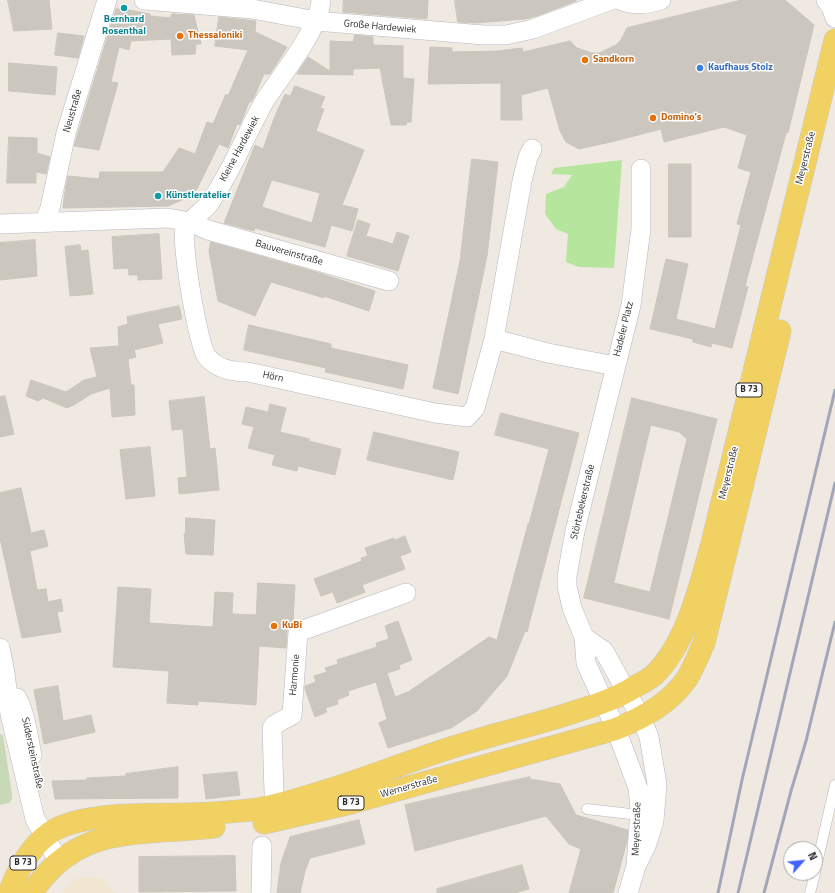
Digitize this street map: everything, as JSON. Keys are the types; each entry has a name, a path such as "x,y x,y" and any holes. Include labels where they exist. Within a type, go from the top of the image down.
{"main road":[{"name":"Meyerstraße","path":"604,702 627,692 650,678 659,669 670,654 693,609 712,543 835,40"},
{"name":"Meyerstraße","path":"641,718 672,698 688,676 704,643 835,102"},
{"name":"Wernerstraße","path":"59,862 80,847 109,836 138,832 266,822 276,813 349,783 470,742 548,720 604,702"},
{"name":"Wernerstraße","path":"45,837 55,830 82,820 133,815 189,814 252,810 276,813 351,804 616,729 641,718"},
{"name":"B 73","path":"8,893 15,877 29,853 45,837"},
{"name":"B 73","path":"32,893 38,882 59,862"}],"street":[{"name":"Neustraße","path":"44,223 50,208 69,122 106,0"},
{"name":"Große Hardewiek","path":"144,0 252,9 320,9 418,30 483,35 506,35 542,27 611,0"},
{"path":"620,0 627,3 644,4 661,0"},
{"path":"826,0 831,6 835,18"},
{"name":"Kleine Hardewiek","path":"190,222 208,205 222,184 264,102 306,40 320,9"},
{"path":"494,339 522,181 528,157 532,149"},
{"name":"Hadeler Platz","path":"494,339 548,353 615,366 631,305 641,229 641,169"},
{"path":"0,224 168,218 190,222"},
{"name":"Bauvereinstraße","path":"190,222 208,230 389,281"},
{"name":"Hörn","path":"190,222 185,228 184,235 187,267 199,337 208,358 218,366 231,372 248,372 453,416 467,417 476,408 494,339"},
{"name":"Störtebekerstraße","path":"604,702 586,663 584,636 568,596 567,576 575,531 615,366"},
{"name":"Harmonie","path":"276,813 272,728 274,725 292,715 298,632 406,593"},
{"name":"Störtebekerstraße","path":"584,636 604,651 641,718"},
{"name":"Südersteinstraße","path":"0,648 10,714 35,819 59,862"},
{"name":"Meyerstraße","path":"604,702 616,729 638,788 639,815 636,866"},
{"name":"Meyerstraße","path":"628,893 636,866 646,846 654,821 657,784 649,737 641,718"},
{"path":"261,893 262,846"}],"lane":[{"path":"822,841 835,785"},
{"path":"587,809 639,815"},
{"path":"810,893 813,881"}],"shaded area":[{"path":"78,878 103,878 110,889 116,893 62,893 72,881"}],"green space":[{"path":"622,160 614,268 579,267 566,262 568,234 556,229 545,214 546,194 564,187 572,175 551,174 554,168"},
{"path":"0,734 3,735 12,799 9,803 0,805"}],"building":[{"path":"8,0 49,0 52,29 14,31"},
{"path":"344,0 428,0 427,19 343,12"},
{"path":"455,0 576,1 525,19 475,23 458,22"},
{"path":"742,0 785,0 814,25 788,133 786,133 745,286 748,287 732,348 712,343 711,347 693,342 693,339 650,329 666,259 688,264 676,319 715,329 741,225 737,224 751,172 738,168 747,135 724,127 664,142 661,129 579,149 566,142 560,131 548,88 521,95 522,120 501,120 501,83 428,84 430,47 452,48 452,52 498,51 522,48 523,52 570,41 577,48 592,53 599,53 616,45 621,40 627,28"},
{"path":"119,8 150,14 150,16 170,18 172,14 194,15 201,44 196,44 195,54 172,55 171,39 131,41 129,50 119,47 111,82 118,83 99,150 74,146 116,9"},
{"path":"219,17 256,21 255,32 287,47 270,74 264,74 255,95 251,102 249,102 240,125 237,124 228,148 219,144 197,189 189,197 168,206 63,208 68,176 99,179 100,172 163,172 179,148 195,154 207,122 213,124 226,94 228,96 248,50 215,46"},
{"path":"58,33 84,36 78,58 55,55"},
{"path":"355,35 373,37 373,45 403,46 403,78 414,79 411,122 407,122 406,125 391,125 380,68 353,69 353,75 297,74 308,57 330,71 330,41 353,42"},
{"path":"9,63 57,67 55,95 9,91"},
{"path":"295,86 325,97 320,108 324,109 316,131 364,150 342,205 358,209 352,231 331,225 325,247 255,228 254,231 224,223 255,145 263,149 285,94 290,96","holes":["272,180 320,193 312,223 262,207"]},
{"path":"9,137 37,138 37,153 50,157 46,174 36,172 36,183 7,183"},
{"path":"472,159 498,162 487,256 458,394 433,388 460,261"},
{"path":"669,164 691,164 691,237 669,237"},
{"path":"358,220 370,224 366,236 393,244 397,232 409,236 398,271 347,256"},
{"path":"159,234 162,279 138,280 138,275 129,275 128,268 114,269 112,237"},
{"path":"35,240 37,276 0,280 0,243"},
{"path":"211,242 316,272 375,291 369,311 324,296 324,298 271,282 255,316 218,301 209,251"},
{"path":"80,245 81,251 88,250 93,294 70,296 65,247"},
{"path":"179,306 182,319 158,324 163,343 134,350 136,357 128,359 131,385 134,385 135,415 112,417 110,388 91,394 67,408 43,398 38,401 26,396 31,380 66,392 84,380 97,377 90,348 119,346 118,327 128,324 127,317"},
{"path":"249,325 331,344 331,348 408,365 403,389 325,372 326,368 244,350"},
{"path":"5,396 14,434 0,437 0,397"},
{"path":"204,397 210,449 215,448 219,490 179,494 178,478 187,477 183,429 172,430 169,401"},
{"path":"632,398 717,419 669,619 584,598","holes":["651,425 679,432 687,439 650,592 614,583"]},
{"path":"270,404 286,408 280,432 310,439 309,441 341,449 335,475 298,466 297,471 272,465 275,455 248,448 254,427 242,424 246,407 268,412"},
{"path":"501,413 579,433 527,632 525,631 507,676 477,711 451,728 388,748 379,723 387,719 376,682 348,691 349,695 337,700 338,704 325,708 327,712 315,717 305,686 316,682 314,676 327,672 325,668 338,664 337,660 377,647 376,643 389,639 385,626 398,621 412,660 399,665 400,669 387,673 395,697 408,692 489,637 497,640 549,449 495,435"},
{"path":"374,432 459,452 453,480 367,460"},
{"path":"150,447 155,496 126,499 120,450"},
{"path":"21,488 31,533 44,530 48,546 30,551 37,590 46,589 48,602 61,599 63,611 57,612 61,632 22,638 0,538 0,493"},
{"path":"186,518 215,520 213,555 186,554 184,534"},
{"path":"405,536 411,552 400,556 405,569 362,585 365,592 337,603 333,592 321,596 314,579 362,561 361,558 368,556 365,548 394,538 395,540"},
{"path":"258,583 295,585 293,623 289,626 287,631 286,648 259,646 256,705 198,701 198,705 167,703 169,671 113,667 118,587 151,589 149,623 213,627 215,592 233,593 232,614 256,615"},
{"path":"58,686 63,721 91,715 95,732 44,744 34,690"},
{"path":"178,767 178,798 55,799 52,781 87,780 87,778 126,776 126,774"},
{"path":"237,772 240,795 206,799 203,775"},
{"path":"530,777 530,779 560,784 576,815 628,830 627,841 613,893 569,893 581,849 569,844 546,816 415,851 405,805"},
{"path":"359,820 365,844 310,858 305,871 300,893 277,893 281,863 290,837"},
{"path":"235,856 236,891 139,892 139,857"},
{"path":"522,865 529,889 515,893 437,893 437,889"}],"railway":[{"path":"718,893 742,780 835,390"},
{"path":"738,893 835,483"},
{"path":"764,893 806,741 835,622"}],"place":[{"name":"Bernhard Rosenthal","path":"124,8"},
{"name":"Thessaloniki","path":"180,36"},
{"name":"Sandkorn","path":"585,60"},
{"name":"Kaufhaus Stolz","path":"700,68"},
{"name":"Domino's","path":"653,118"},
{"name":"Künstleratelier","path":"158,196"},
{"name":"KuBi","path":"274,626"}]}
